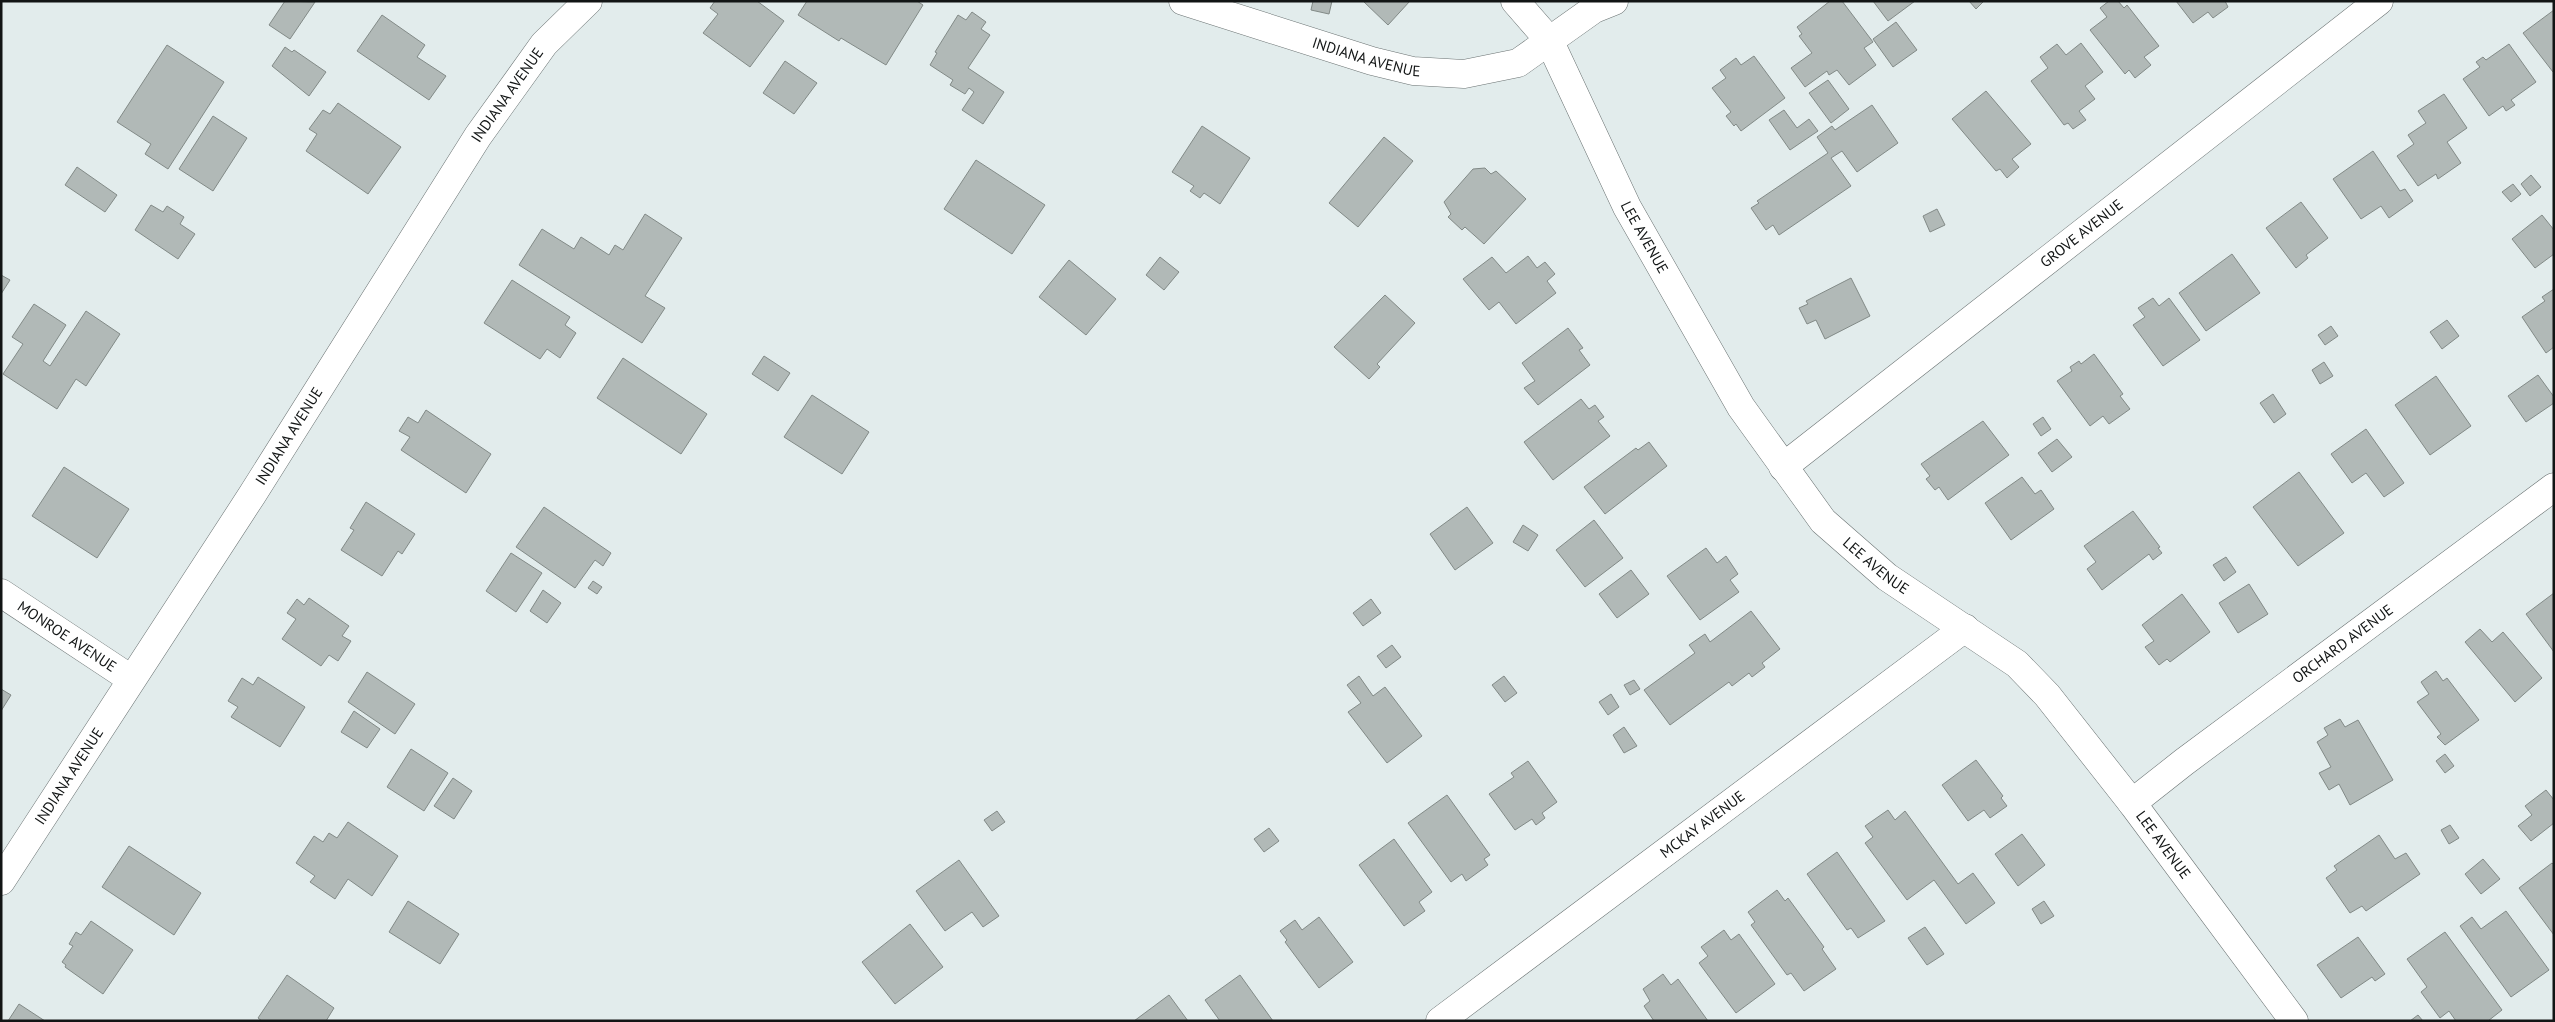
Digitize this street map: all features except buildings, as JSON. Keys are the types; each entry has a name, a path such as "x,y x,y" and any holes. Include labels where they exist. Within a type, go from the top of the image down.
{"street":[{"name":"INDIANA AVENUE","path":"1,881 252,495 478,136 544,44 588,1"},
{"name":"INDIANA AVENUE","path":"1183,1 1372,61 1413,71 1464,74 1518,63 1594,9 1614,1"},
{"name":"LEE AVENUE","path":"1515,1 1549,40 1627,207 1741,408 1783,467 1830,527 1887,577 2017,664 2047,696 2132,803 2294,1021"},
{"name":"GROVE AVENUE","path":"1783,467 2379,1"},
{"name":"ORCHARD AVENUE","path":"2132,803 2184,762 2554,488"},
{"name":"MONROE AVENUE","path":"1,593 131,679"},
{"name":"MCKAY AVENUE","path":"1440,1021 1965,628"}]}
